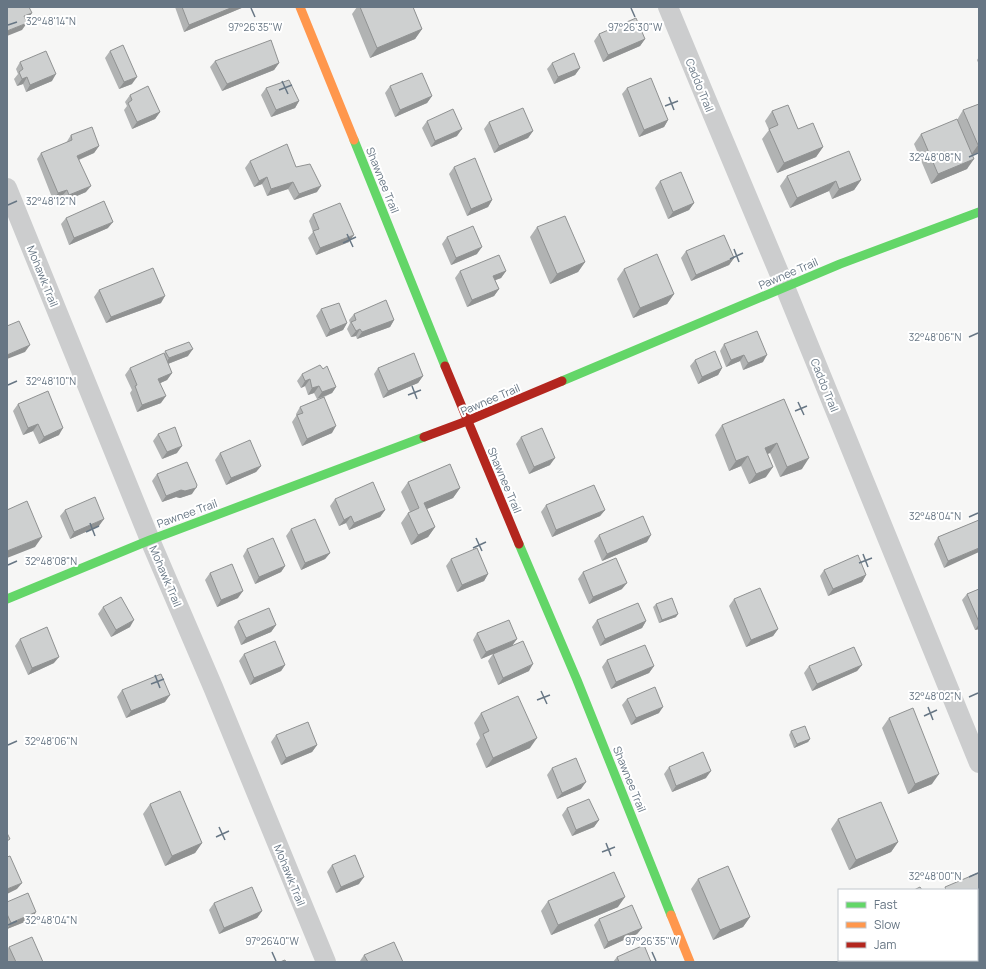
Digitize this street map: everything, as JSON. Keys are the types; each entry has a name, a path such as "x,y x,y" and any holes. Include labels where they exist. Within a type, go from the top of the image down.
{"street":[{"name":"Shawnee Trail","path":"300,7 467,421 577,680 690,962"},
{"name":"Caddo Trail","path":"668,7 785,287 979,763"},
{"name":"Mohawk Trail","path":"7,188 150,540 213,686 326,962"},
{"name":"Pawnee Trail","path":"7,600 150,540 467,421 840,264 979,212"}],"building":[{"path":"7,7 29,7 32,13 24,16 27,23 7,31"},
{"path":"182,7 233,7 189,25"},
{"path":"360,7 413,7 422,29 377,48"},
{"path":"636,18 645,39 608,55 599,34"},
{"path":"271,40 279,63 227,84 215,61"},
{"path":"123,45 137,77 124,82 110,51"},
{"path":"46,51 56,74 30,85 27,77 22,79 19,72 23,69 20,62"},
{"path":"574,53 580,68 558,77 552,63"},
{"path":"422,73 432,96 400,110 390,86"},
{"path":"651,78 668,120 644,130 627,88"},
{"path":"289,80 299,101 276,110 266,88"},
{"path":"148,86 160,112 137,122 128,103 132,100 130,95"},
{"path":"979,104 979,145 978,145 963,110"},
{"path":"788,105 798,129 813,123 823,147 784,163 769,129 778,125 772,111"},
{"path":"523,108 533,131 499,146 489,122"},
{"path":"453,109 462,129 435,141 427,121"},
{"path":"957,119 974,159 938,174 921,134"},
{"path":"92,127 99,146 77,156 91,186 69,195 67,190 58,193 41,153 72,140 71,135"},
{"path":"287,144 296,167 310,164 321,186 299,194 293,182 271,189 267,177 259,181 250,161"},
{"path":"849,151 861,180 839,189 836,181 797,198 787,176"},
{"path":"475,158 492,200 471,209 454,167"},
{"path":"681,172 694,203 673,212 660,181"},
{"path":"104,201 113,222 74,238 66,218"},
{"path":"340,203 354,235 320,248 313,231 319,229 313,214"},
{"path":"565,216 585,262 557,274 537,227"},
{"path":"473,226 482,247 456,258 447,237"},
{"path":"724,235 734,258 696,275 686,251"},
{"path":"657,254 674,294 640,308 624,269"},
{"path":"499,255 506,271 493,276 499,289 472,300 460,271"},
{"path":"153,268 165,296 111,317 99,290"},
{"path":"386,300 394,320 362,332 360,329 356,331 351,322 356,320 354,314"},
{"path":"339,303 347,323 330,330 321,309"},
{"path":"19,321 30,345 7,355 7,326"},
{"path":"757,331 767,355 748,363 744,355 731,360 724,344"},
{"path":"189,342 193,349 169,358 165,351"},
{"path":"715,351 722,368 702,377 695,360"},
{"path":"164,353 172,373 158,379 166,396 142,405 135,386 137,385 130,368"},
{"path":"414,353 423,376 388,391 378,368"},
{"path":"320,365 323,369 327,366 336,387 322,392 319,386 312,388 310,379 305,381 302,374"},
{"path":"48,391 63,428 44,437 38,424 28,428 18,404"},
{"path":"324,397 336,426 307,439 297,415 303,413 300,407"},
{"path":"784,399 809,458 787,467 777,443 765,448 773,467 756,474 748,456 736,461 722,425"},
{"path":"175,427 182,446 167,452 158,434"},
{"path":"542,428 555,458 534,467 521,437"},
{"path":"250,440 261,466 231,478 220,453"},
{"path":"187,462 197,485 196,488 185,491 181,490 166,496 157,474"},
{"path":"450,464 460,488 424,503 435,527 418,535 408,513 419,508 408,482"},
{"path":"373,482 385,510 354,523 351,516 344,520 335,499"},
{"path":"594,485 605,510 556,530 546,505"},
{"path":"95,497 104,519 74,532 65,510"},
{"path":"27,501 42,537 7,551 7,510"},
{"path":"643,516 651,535 607,554 599,535"},
{"path":"315,519 330,553 305,563 291,529"},
{"path":"979,520 979,548 948,561 938,537"},
{"path":"273,538 285,566 259,577 247,549"},
{"path":"477,548 488,574 462,585 451,559"},
{"path":"858,555 866,575 833,589 824,570"},
{"path":"616,558 627,583 593,597 583,572"},
{"path":"232,564 243,591 221,600 210,573"},
{"path":"760,588 778,629 751,640 734,599"},
{"path":"979,589 979,622 967,594"},
{"path":"121,597 134,620 116,630 103,607"},
{"path":"672,598 678,614 662,620 656,604"},
{"path":"638,603 646,621 605,639 597,620"},
{"path":"269,608 276,625 246,638 238,621"},
{"path":"509,620 517,639 486,652 477,633"},
{"path":"47,627 59,657 32,668 20,639"},
{"path":"275,641 285,665 254,678 244,654"},
{"path":"523,641 533,664 503,678 493,654"},
{"path":"645,645 654,666 616,682 607,660"},
{"path":"854,647 862,665 817,684 809,666"},
{"path":"161,674 170,695 131,711 122,690"},
{"path":"655,687 663,707 636,718 627,699"},
{"path":"518,696 537,738 493,758 483,734 489,731 481,713"},
{"path":"913,708 939,774 915,784 889,718"},
{"path":"308,722 317,745 286,758 276,735"},
{"path":"805,726 810,739 797,744 791,731"},
{"path":"703,752 711,771 676,786 669,767"},
{"path":"576,758 586,782 562,793 552,768"},
{"path":"180,791 202,843 172,856 150,804"},
{"path":"589,799 599,820 576,830 567,808"},
{"path":"881,802 898,842 856,860 838,819"},
{"path":"7,833 10,839 7,841"},
{"path":"355,855 364,877 341,887 332,865"},
{"path":"10,856 22,883 7,889 7,857"},
{"path":"728,866 750,917 720,930 698,879"},
{"path":"614,872 625,897 558,925 548,901"},
{"path":"978,873 979,874 978,896 978,889 946,889 945,887"},
{"path":"252,887 262,911 224,928 214,903"},
{"path":"28,893 36,912 11,923 7,914 7,902"},
{"path":"632,905 642,928 608,942 599,919"},
{"path":"32,937 43,962 16,962 9,947"},
{"path":"394,942 403,962 368,962 364,955"},
{"path":"644,945 651,962 619,962 617,957"}],"traffic: fast":[{"path":"354,140 445,366"},
{"path":"562,381 840,264 979,212"},
{"path":"7,599 150,540 424,437"},
{"path":"519,544 577,680 671,915"}],"traffic: slow":[{"path":"300,7 354,140"},
{"path":"671,915 690,962"}],"traffic: jam":[{"path":"445,366 519,544"},
{"path":"424,437 467,421 562,381"}]}
